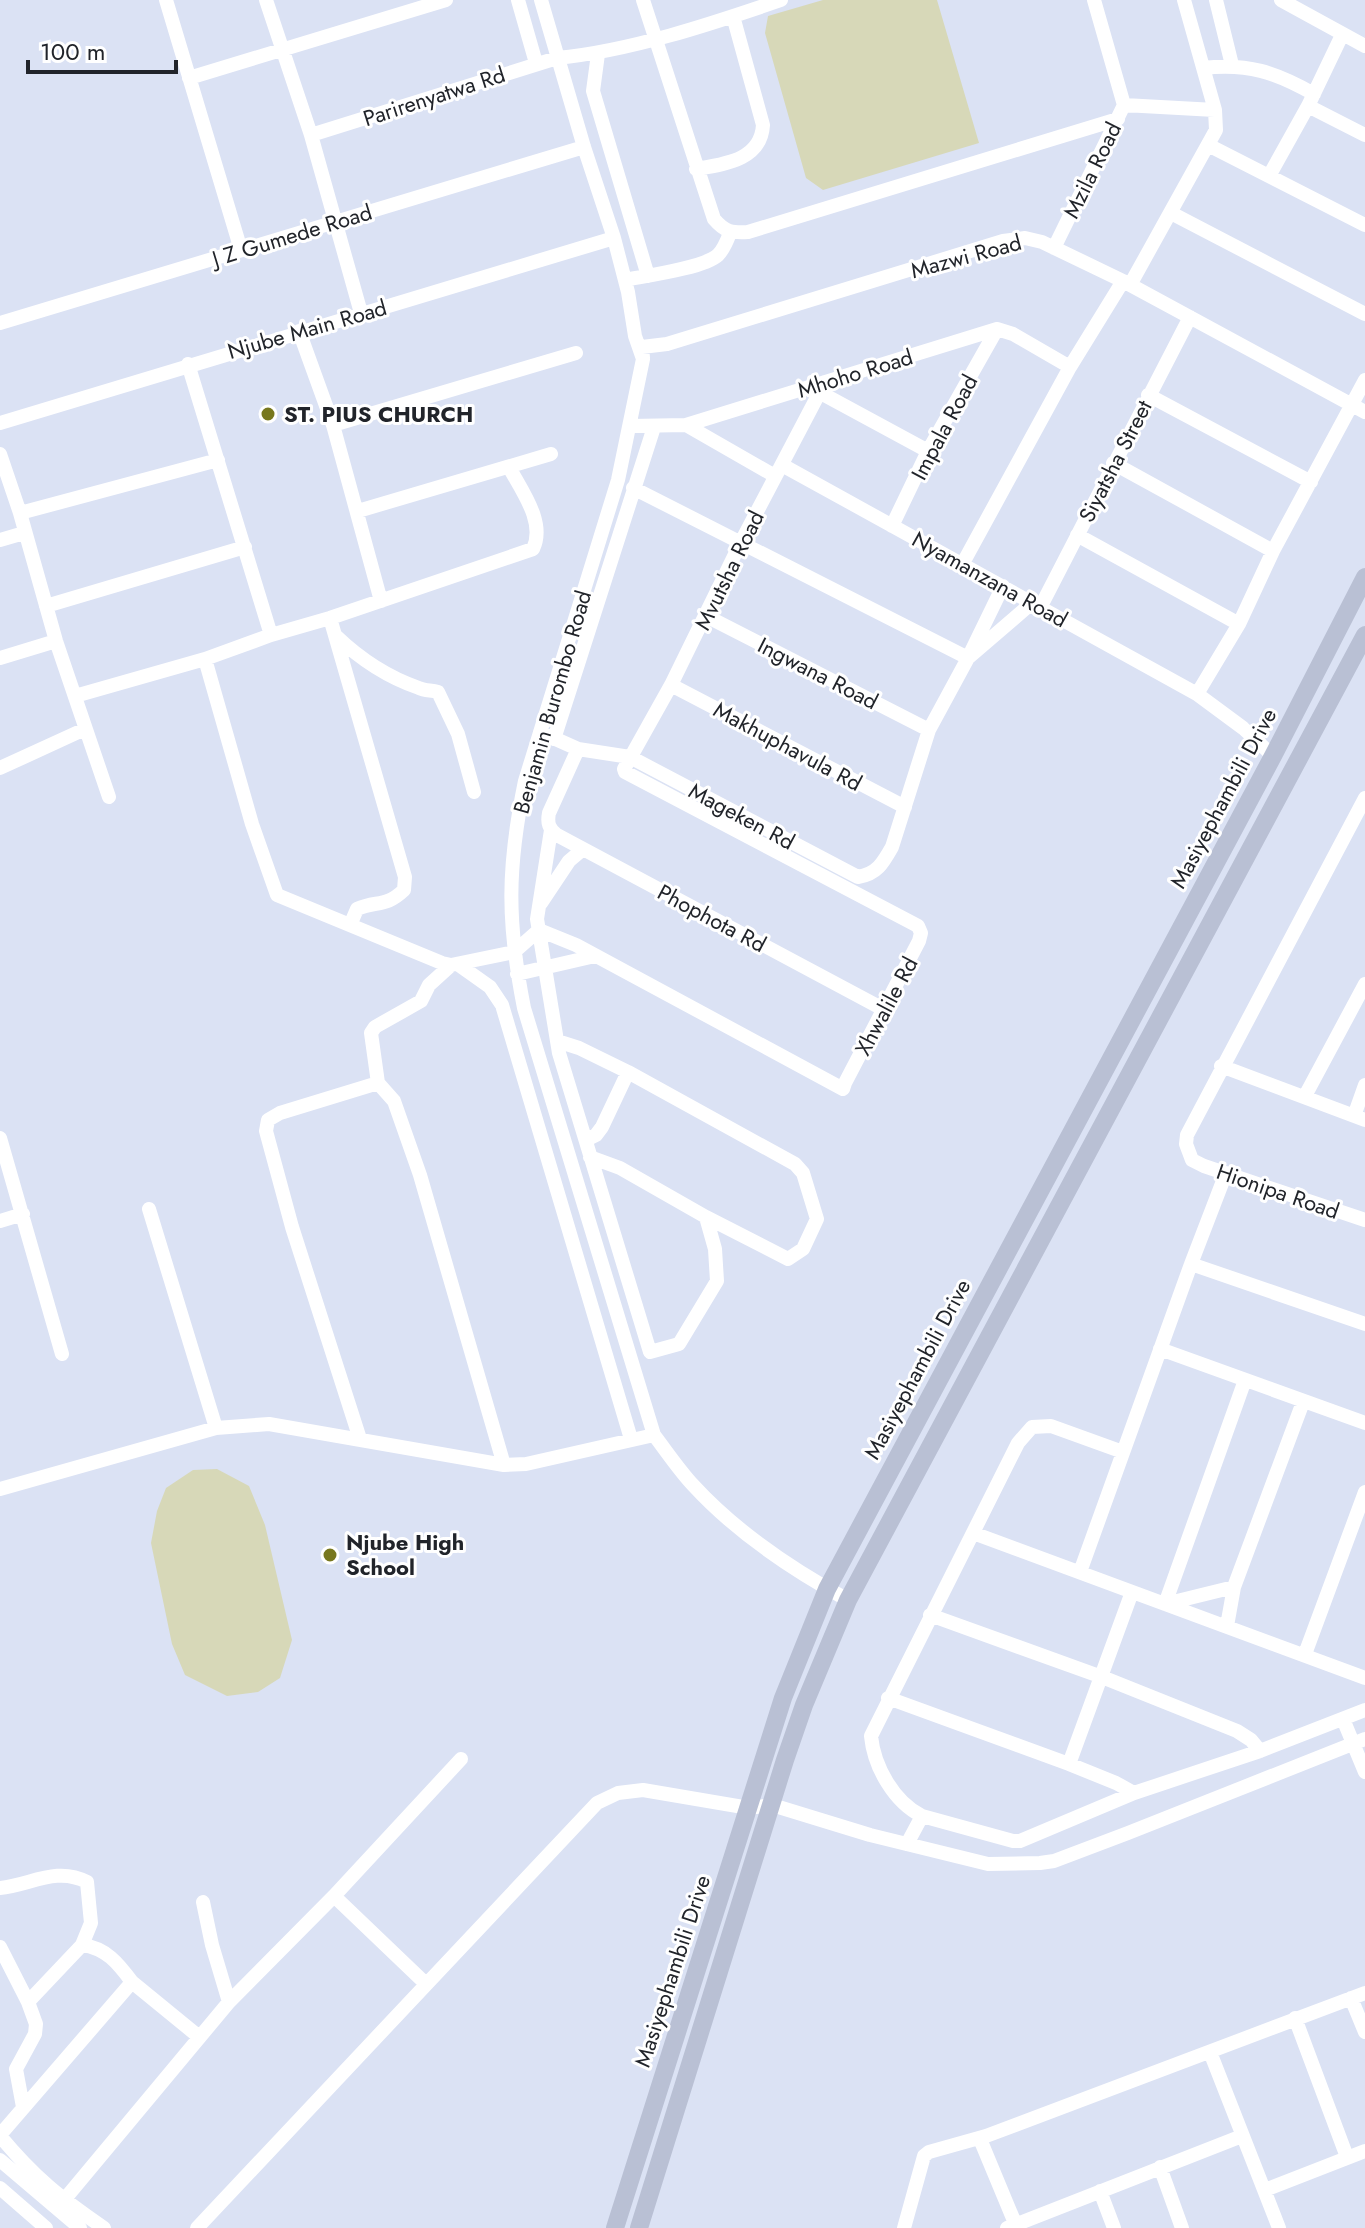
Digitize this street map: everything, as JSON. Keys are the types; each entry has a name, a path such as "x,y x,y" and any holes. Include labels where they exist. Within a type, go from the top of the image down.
{"main road":[{"name":"Masiyephambili Drive","path":"615,2228 783,1698 827,1589 1273,756 1365,577"},
{"name":"Masiyephambili Drive","path":"639,2228 804,1705 848,1600 1365,635"}],"street":[{"path":"166,0 241,250"},
{"path":"266,0 311,135 361,313"},
{"path":"189,78 446,0"},
{"path":"518,0 536,63"},
{"name":"Benjamin Burombo Road","path":"541,0 614,238 635,336 643,359 618,480 525,781 509,882 517,974 524,1008 654,1435 692,1484 727,1518 777,1558 848,1600"},
{"path":"643,0 714,219 730,233 748,232 1121,112 1215,110"},
{"name":"Parirenyatwa Rd","path":"311,135 536,63 598,54 781,0"},
{"name":"Mzila Road","path":"1054,248 1121,112 1094,0"},
{"path":"963,563 1070,367 1171,213 1216,130 1215,110 1184,0"},
{"path":"1216,0 1232,65"},
{"path":"1281,0 1365,46"},
{"path":"696,169 724,164 751,153 762,136 763,125 733,16"},
{"path":"1269,176 1342,35"},
{"path":"598,54 593,91 648,276"},
{"path":"1203,68 1232,65 1268,72 1365,135"},
{"path":"1208,145 1365,225"},
{"name":"J Z Gumede Road","path":"0,323 584,147"},
{"path":"1171,213 1365,314"},
{"path":"625,280 713,259 720,254 730,233"},
{"name":"Njube Main Road","path":"0,423 614,238"},
{"name":"Mazwi Road","path":"643,359 642,347 667,344 1014,238 1034,239 1126,283 1358,408"},
{"name":"Siyatsha Street","path":"1037,604 1077,535 1190,317"},
{"path":"997,329 1013,334 1070,367"},
{"name":"Mhoho Road","path":"631,426 686,425 822,387 997,329"},
{"name":"Impala Road","path":"892,526 928,451 997,329"},
{"path":"299,331 333,425 381,601"},
{"path":"333,425 576,353"},
{"path":"188,364 271,635"},
{"path":"1197,694 1239,624 1273,551 1311,482 1358,408 1365,380"},
{"path":"822,387 928,451"},
{"name":"Mvutsha Road","path":"630,757 671,685 822,387"},
{"path":"1148,395 1311,482"},
{"name":"Nyamanzana Road","path":"686,425 963,563 1197,694 1243,728 1273,756"},
{"path":"554,739 654,427"},
{"path":"0,454 56,641 109,797"},
{"path":"358,511 551,454"},
{"path":"20,513 218,460"},
{"path":"1113,463 1273,551"},
{"path":"75,696 205,659 533,549 537,533 534,515 509,467"},
{"path":"633,488 968,658"},
{"path":"0,540 24,533"},
{"path":"1077,535 1239,624"},
{"path":"46,606 245,547"},
{"path":"905,807 929,730 1003,586"},
{"path":"968,658 1037,604"},
{"name":"Ingwana Road","path":"706,616 929,730"},
{"path":"330,618 405,877 404,890 397,897 385,904 357,909 351,923"},
{"path":"335,636 360,658 385,673 423,690 438,692 458,734 474,792"},
{"path":"0,658 56,641"},
{"path":"205,659 252,824 277,895 455,965 490,987 502,1005 631,1439"},
{"name":"Makhuphavula Rd","path":"671,685 905,807"},
{"path":"0,768 85,729"},
{"name":"Mageken Rd","path":"540,732 578,749 630,757 858,877 866,876 882,865 905,807"},
{"path":"578,749 554,800 537,910 539,930 562,1065 650,1352 679,1344 717,1281 715,1249 706,1217"},
{"name":"Xhwalile Rd","path":"539,930 559,936 843,1089 919,941 921,933 918,926 625,772 630,757"},
{"path":"1365,798 1221,1066 1360,1118 1365,1085"},
{"name":"Phophota Rd","path":"549,825 582,850 883,1009"},
{"path":"1350,826 1365,836"},
{"path":"537,910 564,866 582,850"},
{"path":"504,1465 420,1175 394,1101 378,1083 371,1033 375,1027 421,1001 429,985 455,965 514,952 539,930"},
{"path":"517,974 595,956"},
{"path":"1305,1096 1365,984"},
{"path":"557,1041 628,1072 799,1167 817,1219 803,1249 788,1259 620,1168 590,1157"},
{"name":"Hionipa Road","path":"1221,1066 1187,1135 1186,1144 1192,1160 1365,1220"},
{"path":"586,1140 596,1135 602,1127 628,1072"},
{"path":"360,1439 292,1227 266,1131 268,1120 280,1113 378,1083"},
{"path":"0,1138 62,1354"},
{"path":"1080,1572 1226,1173"},
{"path":"149,1209 216,1428"},
{"path":"0,1221 23,1214"},
{"path":"1191,1264 1365,1324"},
{"path":"1160,1349 1365,1423"},
{"path":"1165,1604 1245,1380"},
{"path":"1227,1626 1234,1587 1303,1402"},
{"path":"0,1489 216,1428 269,1424 504,1465 526,1464 654,1435"},
{"path":"1123,1452 1051,1426 1032,1427 1018,1443 871,1736 872,1748 882,1773 908,1810 1020,1841 1134,1793 1260,1751 1365,1710"},
{"path":"1305,1654 1365,1492"},
{"path":"973,1533 1365,1678"},
{"path":"1165,1604 1234,1587"},
{"path":"1069,1764 1132,1592"},
{"path":"930,1615 1102,1677 1237,1731 1260,1751"},
{"path":"888,1698 1069,1764 1134,1793"},
{"path":"1343,1719 1359,1741 1365,1772"},
{"path":"197,2228 597,1803 609,1796 628,1791 656,1790 749,1808 772,1805 907,1844 1005,1866 1054,1861 1359,1741"},
{"path":"64,2200 198,2036 461,1759"},
{"path":"907,1844 922,1816"},
{"path":"0,1888 21,1886 52,1875 72,1875 87,1882 91,1923 82,1945 28,2002"},
{"path":"334,1896 426,1984"},
{"path":"203,1902 229,2002"},
{"path":"82,1945 99,1947 111,1956 132,1982 198,2036"},
{"path":"0,1947 28,2002 36,2029 16,2069 23,2107"},
{"path":"104,2228 31,2172 0,2136 132,1982"},
{"path":"904,2228 924,2156 936,2149 980,2139 1358,1996 1365,2032"},
{"path":"1295,2018 1347,2157"},
{"path":"1210,2052 1279,2228"},
{"path":"980,2139 1014,2227 1242,2136"},
{"path":"1265,2190 1365,2151"},
{"path":"0,2160 80,2228"},
{"path":"1160,2167 1182,2228"},
{"path":"0,2188 46,2228"},
{"path":"1100,2191 1114,2228"}],"green space":[{"path":"823,0 937,0 979,143 823,190 806,178 765,33 768,16"},
{"path":"217,1469 249,1486 265,1525 292,1640 280,1678 258,1692 227,1696 185,1675 172,1644 151,1543 157,1511 166,1488 193,1470"}],"place":[{"name":"ST. PIUS CHURCH","path":"268,414"},
{"name":"Njube High School","path":"330,1555"}]}
